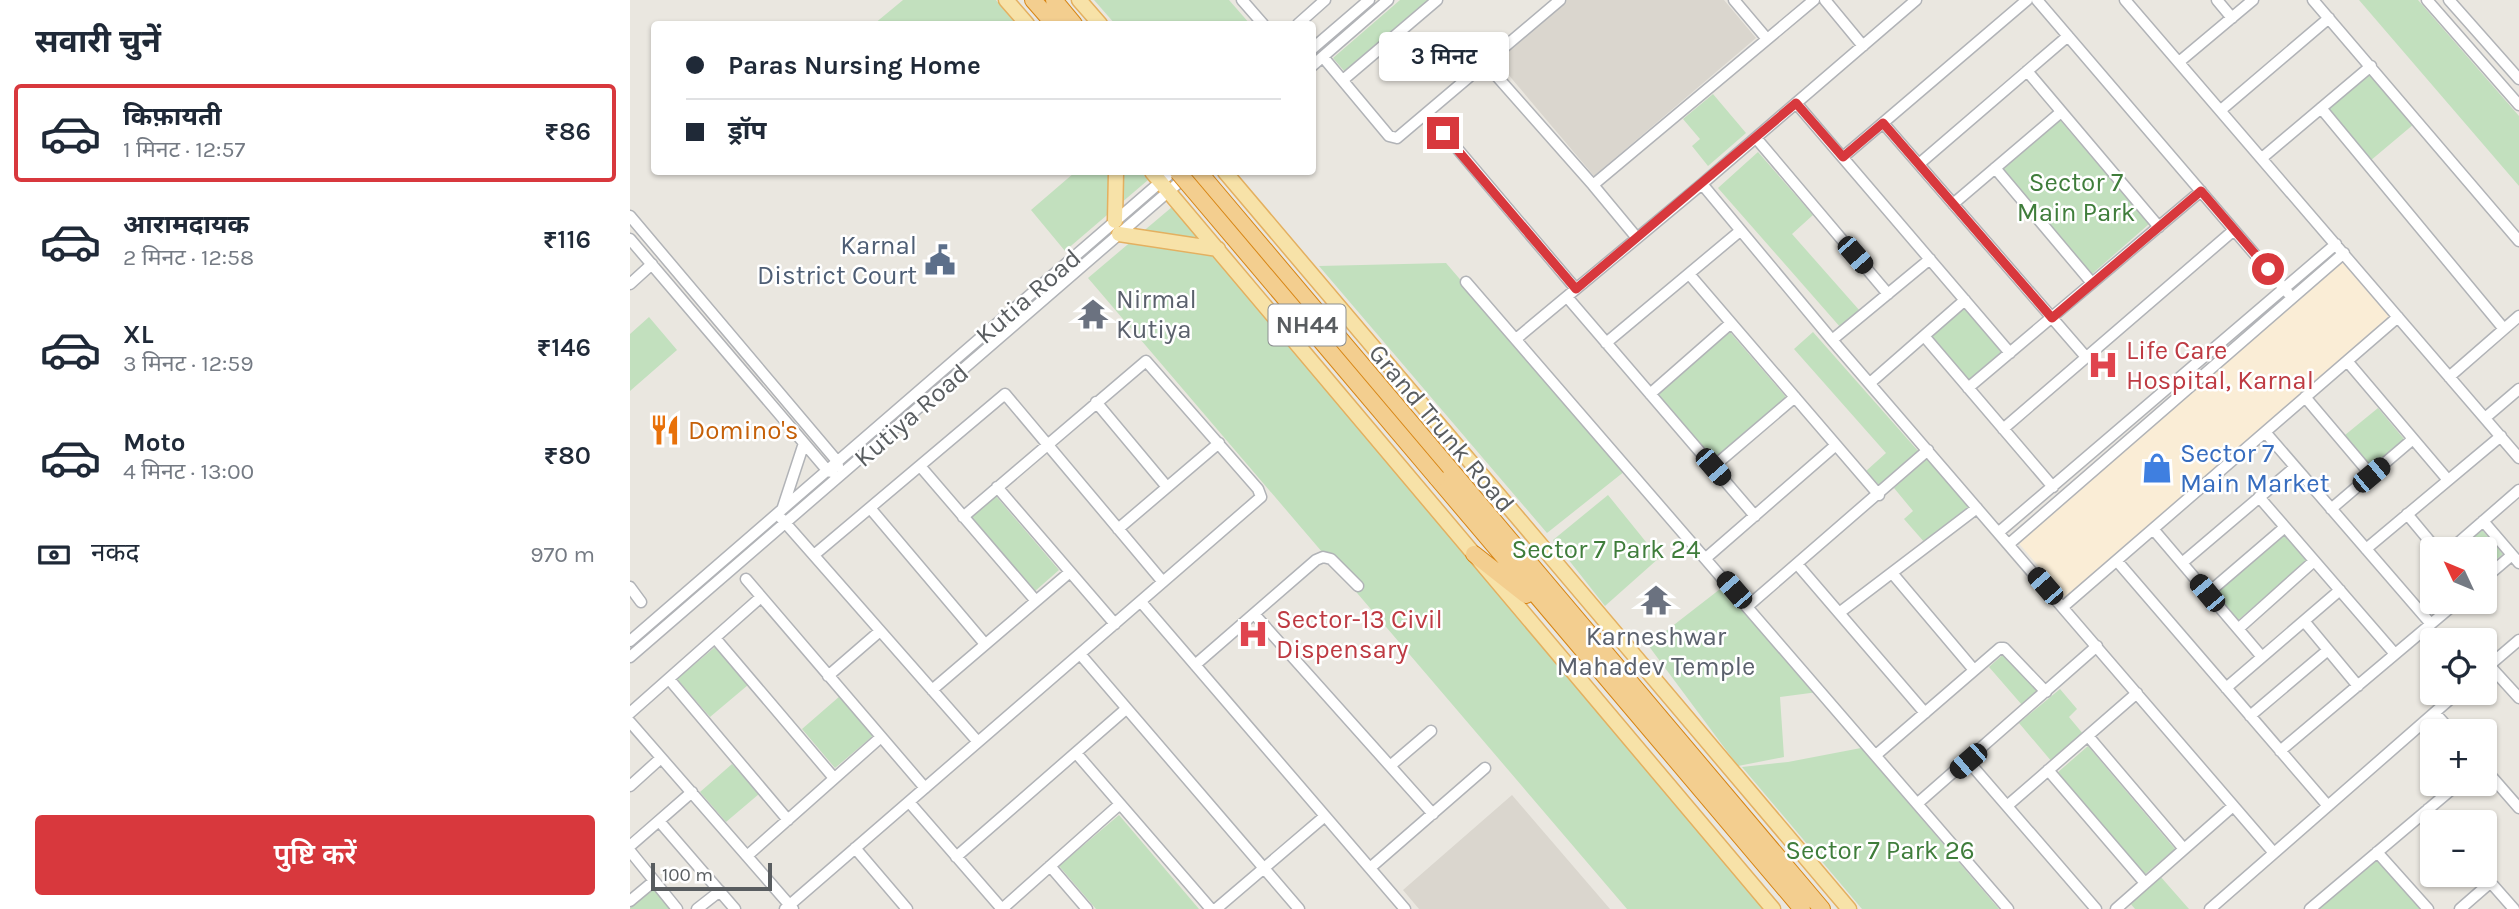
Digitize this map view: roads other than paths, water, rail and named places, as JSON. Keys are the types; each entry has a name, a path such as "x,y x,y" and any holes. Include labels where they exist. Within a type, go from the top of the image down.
{"highway":[{"path":"1033,0 1051,21"},
{"path":"1054,0 1072,21"},
{"name":"NH44","path":"1181,175 1802,909"},
{"name":"NH44","path":"1202,175 1822,909"},
{"path":"1474,554 1556,618"},
{"path":"1761,860 1768,878 1788,909"}],"main road":[{"path":"1006,0 1024,21"},
{"path":"1079,0 1097,21"},
{"path":"1116,175 1117,227 1217,249"},
{"name":"Grand Trunk Road","path":"1232,175 1849,909"},
{"path":"1163,179 1217,249 1773,909"}],"street":[{"path":"1242,0 1260,21"},
{"path":"1301,21 1325,0"},
{"path":"1316,46 1369,0"},
{"path":"1316,63 1388,0"},
{"path":"1343,80 1437,0"},
{"path":"1323,57 1394,139 1560,0"},
{"path":"1734,0 1767,39"},
{"path":"1593,185 1814,0"},
{"path":"1825,0 1863,46"},
{"path":"1516,339 1916,0"},
{"path":"1843,157 2028,0"},
{"path":"2037,0 2292,298"},
{"path":"2125,0 2519,458"},
{"path":"2217,0 2232,18"},
{"path":"2179,62 2253,0"},
{"path":"2313,0 2519,241"},
{"path":"2427,0 2517,99"},
{"path":"2449,0 2519,79"},
{"path":"2221,110 2329,18"},
{"path":"1919,164 2068,36"},
{"path":"1486,64 1637,238"},
{"path":"2262,158 2371,66"},
{"path":"2027,71 2159,227"},
{"path":"1796,103 2010,353"},
{"path":"2321,108 2504,329"},
{"path":"1953,204 2062,112"},
{"path":"1427,114 1576,289"},
{"path":"1883,123 2086,357"},
{"path":"1755,138 1888,294"},
{"path":"1995,168 2092,283"},
{"name":"Kutia Road","path":"630,641 1068,261 1117,227 1135,203 1163,179"},
{"name":"Kutiya Road","path":"630,657 1076,271 1117,227 1143,213 1163,179"},
{"path":"1702,184 1832,340 2064,606 2274,853"},
{"path":"1968,388 2201,191"},
{"path":"1135,203 1143,213"},
{"path":"630,216 837,461 841,475"},
{"path":"2003,429 2234,230"},
{"path":"1606,343 1740,231"},
{"path":"630,239 827,470 841,475"},
{"path":"1999,532 2285,289 2340,249"},
{"path":"2009,544 2292,298 2340,249"},
{"path":"1832,340 1930,259"},
{"path":"1068,261 1076,271"},
{"path":"630,284 652,264"},
{"path":"1689,274 1878,495"},
{"path":"1466,282 2008,909"},
{"path":"1567,297 1755,516"},
{"path":"1870,383 1965,300"},
{"path":"2449,377 2519,316"},
{"path":"2064,606 2398,317"},
{"path":"1650,394 1731,323"},
{"path":"1924,336 2053,487"},
{"path":"2205,357 2213,367"},
{"path":"630,722 789,908 1261,497 1258,489 1150,362 1146,361 963,517"},
{"path":"2347,361 2448,480"},
{"path":"762,392 772,384"},
{"path":"2485,418 2519,389"},
{"path":"814,555 1005,394 1163,582"},
{"path":"1713,467 1795,397"},
{"path":"2305,397 2371,475"},
{"path":"1096,402 1167,487"},
{"path":"2265,432 2431,624"},
{"path":"2115,434 2123,444"},
{"path":"2366,549 2501,436"},
{"path":"2331,509 2413,439"},
{"path":"804,443 780,511 785,523 978,742"},
{"path":"1118,529 1219,443"},
{"path":"1706,558 1836,445"},
{"path":"1748,606 1928,450"},
{"path":"920,466 1036,601"},
{"path":"2182,564 2295,467"},
{"path":"997,487 1115,624"},
{"path":"2465,537 2519,490"},
{"path":"2259,497 2395,654"},
{"path":"870,508 985,644"},
{"path":"1839,613 1977,508"},
{"path":"2407,514 2426,537"},
{"path":"2483,521 2516,559 2497,571"},
{"path":"2207,593 2285,527"},
{"path":"2153,529 2262,657"},
{"path":"1195,665 1316,560 1323,557 1331,559 1358,586"},
{"path":"2117,561 2328,806"},
{"path":"2238,629 2314,561"},
{"path":"1797,564 1924,713"},
{"path":"932,690 1070,572"},
{"path":"1892,573 1974,670"},
{"path":"746,579 925,788"},
{"path":"630,587 641,602"},
{"path":"2226,688 2340,590"},
{"path":"630,713 761,597"},
{"path":"1141,602 1405,909"},
{"path":"1254,614 1433,814"},
{"path":"2280,751 2443,614"},
{"path":"2304,621 2358,686"},
{"path":"828,676 880,631"},
{"path":"715,638 834,778"},
{"path":"2497,659 2519,640"},
{"path":"1918,803 2097,646"},
{"path":"1876,755 2002,647 2046,692"},
{"path":"2250,716 2328,650"},
{"path":"1080,654 1299,909"},
{"path":"2497,677 2519,698"},
{"path":"669,679 788,820"},
{"path":"2007,806 2137,693"},
{"path":"2215,907 2444,705"},
{"path":"957,857 1126,709"},
{"path":"2435,713 2440,719"},
{"path":"1390,766 1431,732"},
{"path":"2088,736 2184,849"},
{"path":"747,856 881,737"},
{"path":"1076,753 1214,909 1325,816"},
{"path":"630,786 662,758"},
{"path":"1968,761 2096,909"},
{"path":"1370,868 1485,768"},
{"path":"2048,770 2145,883"},
{"path":"2497,783 2519,808"},
{"path":"630,846 692,792"},
{"path":"2310,909 2444,796"},
{"path":"909,802 1002,909 1120,804"},
{"path":"2116,909 2233,806"},
{"path":"659,821 736,909"},
{"path":"855,848 907,909"},
{"path":"630,852 677,909"},
{"path":"2378,852 2428,909"},
{"path":"1051,866 1087,909"},
{"path":"630,901 654,881"},
{"path":"2460,909 2481,887"},
{"path":"2495,887 2514,909"},
{"path":"698,909 720,891"}],"place":[{"name":"Karnal District Court","path":"940,260"},
{"name":"Nirmal Kutiya","path":"1093,314"},
{"name":"Life Care Hospital, Karnal","path":"2103,365"},
{"name":"Domino's","path":"665,430"},
{"name":"Sector 7 Main Market","path":"2157,468"},
{"name":"Karneshwar Mahadev Temple","path":"1656,600"},
{"name":"Sector-13 Civil Dispensary","path":"1253,634"}],"park label":[{"name":"Sector 7 Main Park","path":"2076,197"},
{"name":"Sector 7 Park 24","path":"1606,549"},
{"name":"Sector 7 Park 26","path":"1880,850"}]}
